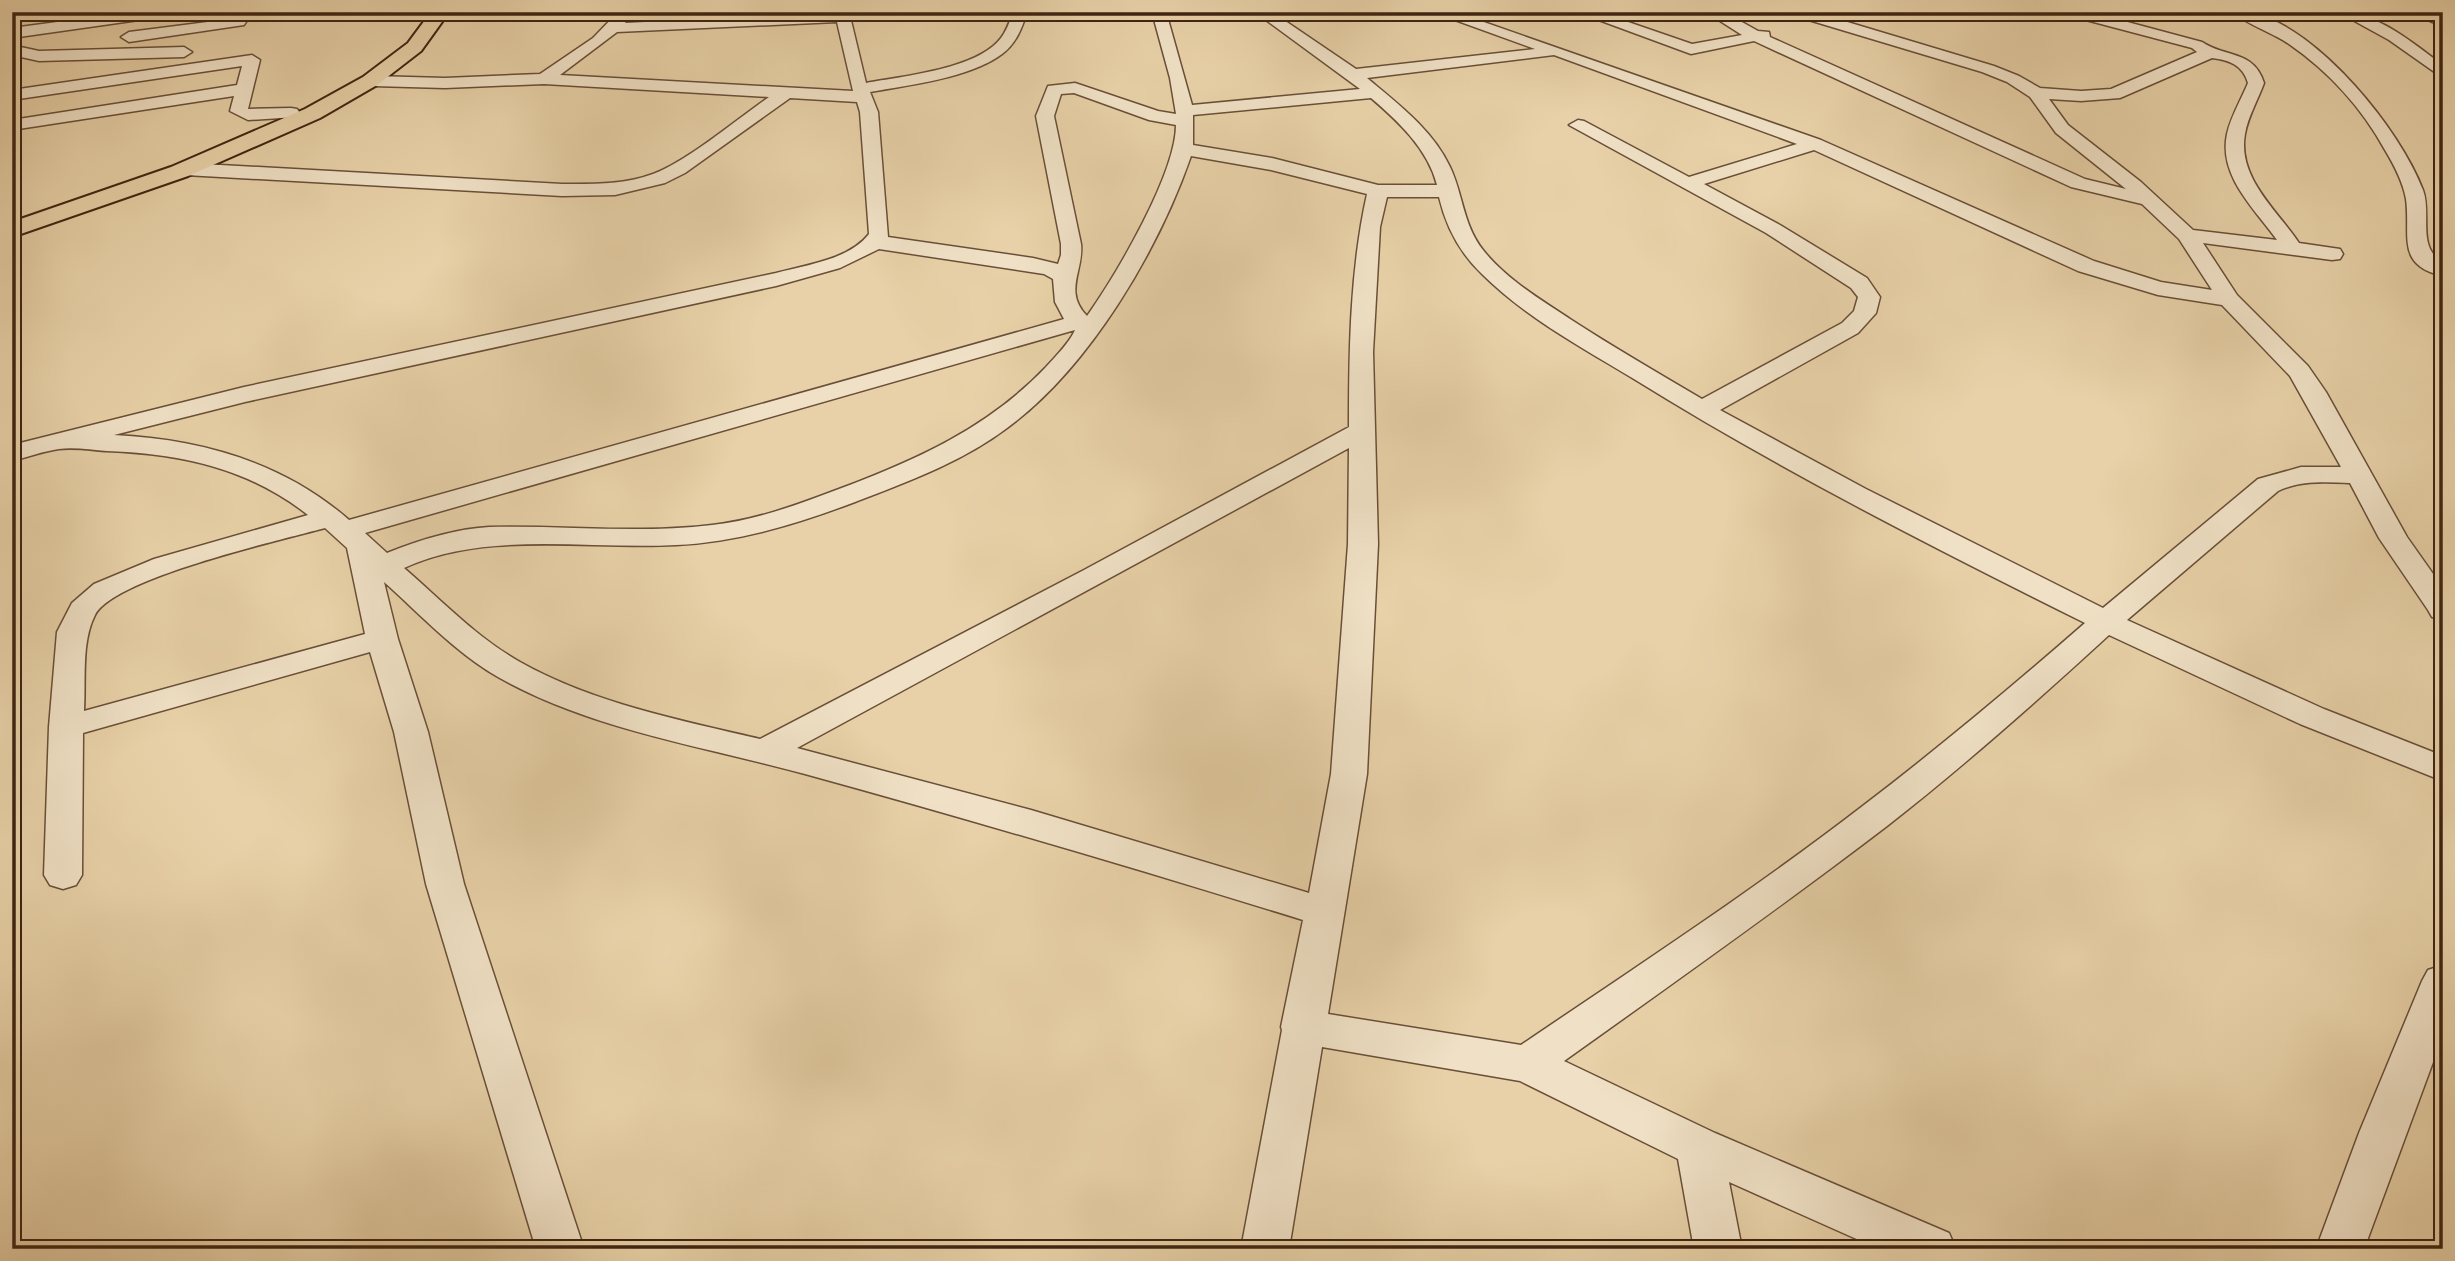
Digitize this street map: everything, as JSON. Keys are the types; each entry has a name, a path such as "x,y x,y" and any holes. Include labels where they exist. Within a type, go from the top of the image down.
{"main road":[{"path":"12,220 202,152 291,113 354,78 411,27 418,12"},
{"path":"12,230 185,169 321,109 373,81 434,26 440,12"}],"street":[{"path":"12,33 165,12"},
{"path":"544,79 613,28 626,12"},
{"path":"373,81 445,83 544,79 786,93 862,93 985,58 1006,43 1020,12"},
{"path":"355,540 450,542 488,536 683,535 740,529 797,513 912,471 999,422 1030,395 1133,260 1184,149 1185,116 1177,69 1159,12"},
{"path":"1262,12 1373,93 1426,143 1440,164 1455,218 1475,254 1501,280 1530,302 1701,410 1851,494 2104,623 2229,682 2443,769"},
{"path":"1440,12 1598,65 1815,144 2086,266 2158,288 2229,299"},
{"path":"1584,12 1692,49"},
{"path":"1713,12 1757,37 2087,187 2148,199"},
{"path":"2072,12 2182,41 2207,52 2239,60 2253,71 2256,83 2235,138 2235,153 2252,194 2292,248"},
{"path":"2240,12 2280,29 2297,40 2366,107 2393,147 2415,195 2419,254 2427,263 2443,270"},
{"path":"2346,12 2394,37 2443,73"},
{"path":"2417,12 2443,23"},
{"path":"2095,18 2132,14"},
{"path":"12,453 244,396 776,279 840,260 876,242 879,235 869,112 855,75 843,15 613,28"},
{"path":"14,51 242,17 252,55 239,108 243,114 291,113"},
{"path":"1651,56 1757,37 1790,24 1827,21 1987,69 2013,79 2036,93 2062,129 2148,199 2187,235 2229,299 2299,371 2333,425 2393,538 2443,610"},
{"path":"14,51 39,56 252,55"},
{"path":"1350,75 1557,51"},
{"path":"2036,93 2081,96 2114,94 2202,57 2207,52"},
{"path":"12,95 252,55"},
{"path":"2420,55 2443,57"},
{"path":"1598,65 1625,61"},
{"path":"1084,326 1068,311 1065,302 1064,277 1072,255 1071,244 1045,116 1054,90 1075,88 1128,105 1146,114 1185,116 1373,93"},
{"path":"12,125 244,89"},
{"path":"185,169 562,190 615,190 658,179 678,169 786,93"},
{"path":"1578,125 1689,183 1832,264 1859,283 1870,297 1866,313 1850,328 1701,410"},
{"path":"1689,183 1815,144"},
{"path":"1184,149 1272,164 1378,191 1448,191"},
{"path":"1265,1249 1302,1027 1349,774 1363,544 1361,352 1370,227 1378,191"},
{"path":"2187,235 2332,254"},
{"path":"876,242 1033,264 1064,277"},
{"path":"64,875 65,727 73,632 78,617 88,602 133,578 355,540 1084,326"},
{"path":"764,751 1363,430"},
{"path":"64,441 149,444 205,454 255,472 300,495 470,642 508,668 560,694 660,727 764,751 1031,823 1325,912"},
{"path":"1527,1064 1710,937 1875,816 2000,716 2104,623 2268,485 2284,477 2304,474 2360,476"},
{"path":"355,540 411,732 445,884 560,1249"},
{"path":"65,727 382,639"},
{"path":"2340,1249 2382,1133 2443,981"},
{"path":"1302,1027 1527,1064 1699,1147 1932,1249"},
{"path":"1699,1147 1718,1249"}]}
